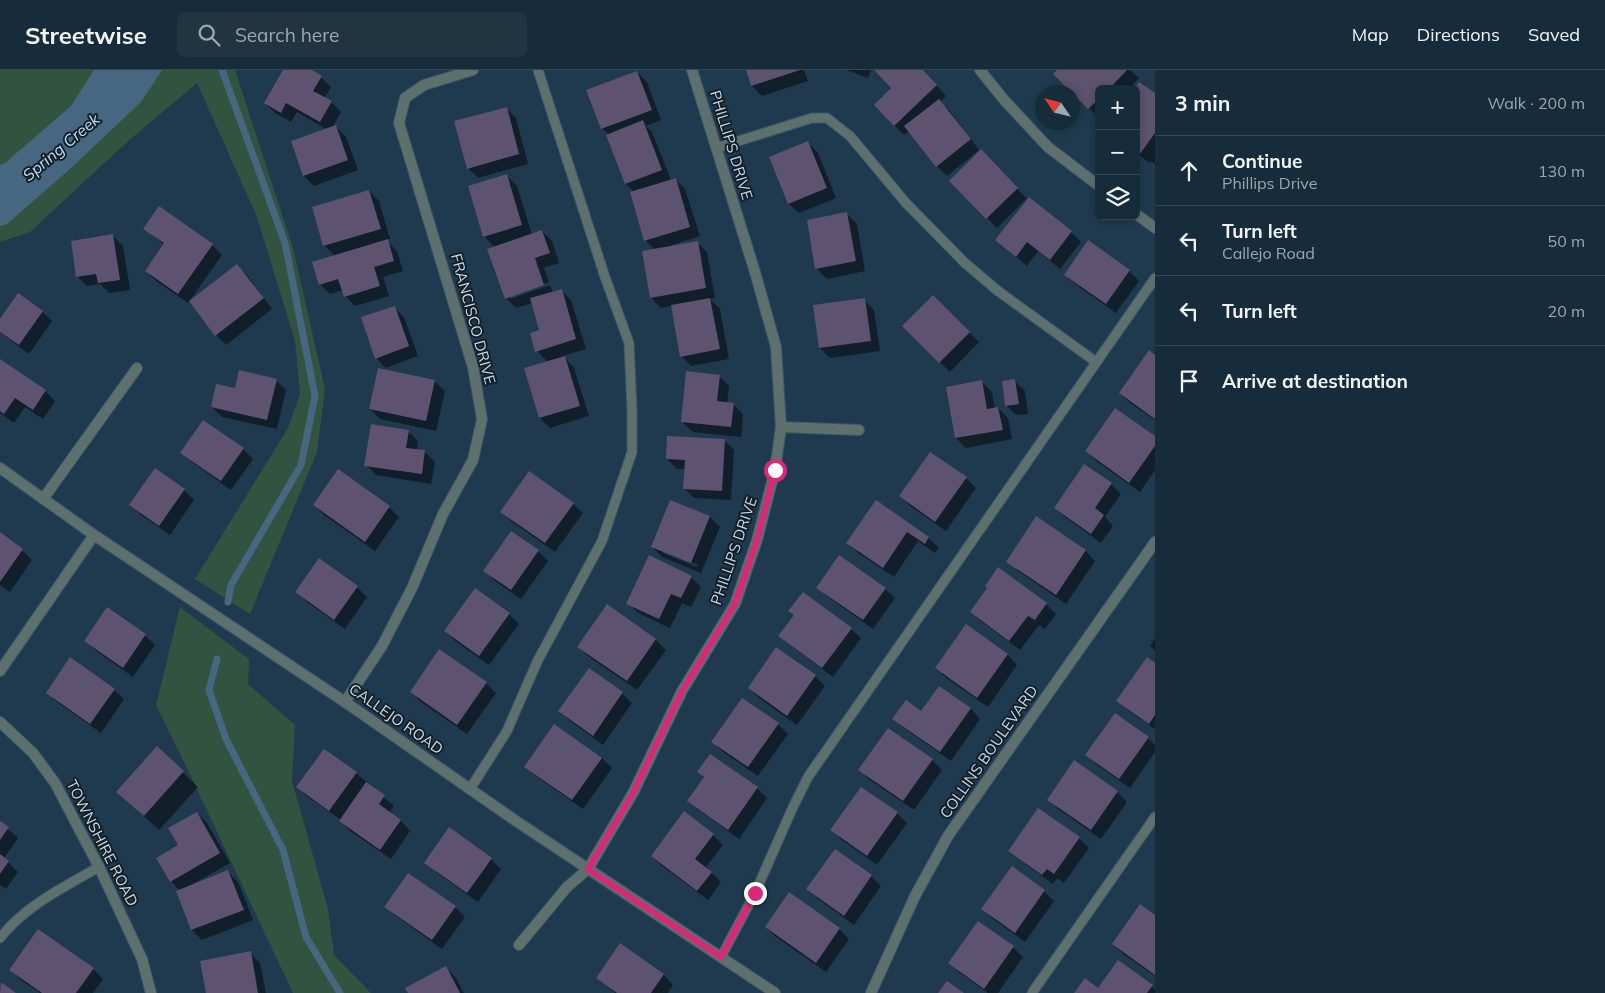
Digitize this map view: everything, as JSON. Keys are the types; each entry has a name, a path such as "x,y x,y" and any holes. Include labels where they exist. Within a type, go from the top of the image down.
{"street":[{"name":"FRANCISCO DRIVE","path":"346,702 382,646 412,588 443,514 473,460 482,419 473,367 399,123 405,98 424,86 473,70"},
{"name":"PHILLIPS DRIVE","path":"588,869 633,793 682,691 735,604 759,531 775,470 782,427 776,348 755,272 692,70"},
{"path":"980,70 1005,101 1048,146 1095,183"},
{"path":"1140,217 1155,228"},
{"path":"44,499 137,368"},
{"path":"782,427 859,430"},
{"name":"CALLEJO ROAD","path":"0,468 94,536 346,702 470,789 775,993"},
{"path":"0,670 94,536"},
{"name":"COLLINS BOULEVARD","path":"871,993 915,896 948,836 1155,542"},
{"name":"TOWNSHIRE ROAD","path":"0,722 33,753 55,783 99,867 142,959 150,993"},
{"path":"519,945 566,887 588,869"}],"lane":[{"path":"470,789 507,732 537,662 602,541 632,452 629,343 605,277 538,70"},
{"path":"716,148 812,118 827,118 850,136 906,203 964,263 1096,362"},
{"path":"721,957 755,893 808,777 1155,278"},
{"path":"1032,993 1155,817"},
{"path":"0,938 11,924 49,896 99,867"}],"green space":[{"path":"0,70 235,70 293,248 325,389 317,452 250,614 195,579 288,428 300,394 295,341 257,217 197,83 127,142 30,232 0,242"},
{"path":"180,607 249,659 248,684 295,725 292,781 328,909 334,955 371,993 293,993 156,705"}],"water":[{"name":"Spring Creek","path":"94,70 162,70 141,102 70,169 7,224 0,226 0,165 5,163 71,106"}],"building":[{"path":"283,70 312,70 322,76 313,91 332,101 320,122 286,103 281,113 264,103"},
{"path":"746,70 800,70 751,86"},
{"path":"876,70 923,70 937,85 894,126 874,105 891,88"},
{"path":"1057,70 1127,70 1113,85 1095,85 1095,103 1088,109 1080,101 1080,85 1064,85 1053,74"},
{"path":"637,71 652,110 601,129 586,90"},
{"path":"1139,82 1155,93 1155,133 1140,154 1140,85 1137,85"},
{"path":"939,99 971,139 936,167 904,126"},
{"path":"507,107 519,154 467,169 454,121"},
{"path":"643,120 662,170 625,184 606,135"},
{"path":"336,125 348,160 303,176 291,141"},
{"path":"808,141 827,188 788,204 769,157"},
{"path":"981,149 1018,188 986,219 949,181"},
{"path":"507,174 522,225 483,237 468,186"},
{"path":"676,178 690,227 644,241 630,192"},
{"path":"369,190 381,229 323,246 312,207"},
{"path":"1029,197 1072,231 1050,260 1027,242 1016,257 995,240"},
{"path":"159,206 213,244 178,294 145,271 164,243 143,229"},
{"path":"847,212 856,261 815,269 807,220"},
{"path":"542,230 550,253 535,258 544,285 505,299 487,249"},
{"path":"113,234 120,280 98,283 96,274 76,277 71,241"},
{"path":"388,239 394,261 374,267 380,286 344,297 338,279 319,285 312,262"},
{"path":"1088,240 1130,270 1106,304 1064,275"},
{"path":"698,241 706,288 650,298 642,251"},
{"path":"237,264 264,298 215,336 189,301"},
{"path":"562,289 576,339 535,352 530,333 539,330 530,298"},
{"path":"18,293 43,311 19,345 0,332 0,319"},
{"path":"933,295 970,332 939,363 902,326"},
{"path":"710,298 720,349 680,357 671,305"},
{"path":"865,298 871,341 819,348 813,305"},
{"path":"395,306 409,346 375,359 361,317"},
{"path":"1149,350 1155,355 1155,419 1119,393"},
{"path":"565,356 580,406 539,418 524,368"},
{"path":"0,359 46,390 33,410 15,398 4,414 0,411"},
{"path":"378,368 435,380 426,421 369,409"},
{"path":"239,370 277,379 267,420 211,407 216,384 235,388"},
{"path":"686,371 720,375 717,401 734,403 731,427 681,422"},
{"path":"1015,379 1019,404 1005,406 1002,381"},
{"path":"982,380 987,409 998,407 1003,430 955,438 946,387"},
{"path":"1115,408 1155,436 1155,446 1129,483 1085,451"},
{"path":"203,420 244,448 221,481 180,453"},
{"path":"371,424 409,430 406,448 425,450 422,474 364,466"},
{"path":"667,436 725,439 722,491 683,489 685,460 666,459"},
{"path":"930,452 967,477 935,522 899,496"},
{"path":"1084,464 1112,483 1095,508 1104,515 1091,534 1054,508"},
{"path":"155,468 185,489 159,526 129,505"},
{"path":"338,469 390,506 365,542 313,505"},
{"path":"529,471 574,503 545,543 500,512"},
{"path":"670,500 710,516 691,563 651,547"},
{"path":"876,500 929,537 925,544 907,532 883,568 846,543"},
{"path":"1036,516 1086,550 1056,595 1006,562"},
{"path":"511,531 539,550 511,590 483,571"},
{"path":"0,532 23,549 0,582"},
{"path":"649,555 692,576 681,598 671,594 659,619 626,604"},
{"path":"839,555 886,588 863,620 816,588"},
{"path":"319,558 358,586 334,620 295,592"},
{"path":"998,567 1047,603 1035,620 1028,616 1009,641 970,612 987,588 985,586"},
{"path":"475,588 510,613 479,656 444,631"},
{"path":"803,592 852,628 822,668 778,636 794,615 788,611"},
{"path":"607,604 656,639 627,681 577,647"},
{"path":"107,607 146,634 123,668 84,641"},
{"path":"966,624 1008,654 977,698 935,668"},
{"path":"776,647 816,675 787,716 748,688"},
{"path":"439,649 487,682 457,725 410,692"},
{"path":"70,657 115,689 90,724 46,693"},
{"path":"1147,657 1155,663 1155,715 1149,724 1116,701"},
{"path":"589,668 623,692 593,736 558,711"},
{"path":"939,686 971,708 940,752 892,719 906,700 921,711"},
{"path":"742,698 779,723 748,767 711,742"},
{"path":"1115,713 1149,737 1119,779 1085,755"},
{"path":"554,724 602,758 572,800 524,767"},
{"path":"888,728 933,759 903,801 858,770"},
{"path":"157,746 184,771 144,816 116,792"},
{"path":"324,749 357,772 329,811 296,787"},
{"path":"710,754 758,787 728,830 687,801 704,777 697,772"},
{"path":"1074,760 1118,791 1091,830 1047,800"},
{"path":"366,782 385,795 379,804 401,820 380,850 339,821"},
{"path":"861,787 898,812 867,856 830,830"},
{"path":"1038,808 1080,837 1054,874 1047,869 1042,875 1008,851"},
{"path":"684,811 714,834 695,859 712,872 697,891 651,856"},
{"path":"197,812 220,853 170,882 156,858 178,845 168,828"},
{"path":"0,821 9,827 0,840"},
{"path":"449,827 492,858 467,893 424,863"},
{"path":"835,849 872,875 844,916 806,889"},
{"path":"0,854 9,861 0,874"},
{"path":"1012,866 1045,890 1015,933 981,909"},
{"path":"228,870 244,910 191,930 176,891"},
{"path":"408,873 456,906 432,940 384,907"},
{"path":"789,892 840,928 816,963 765,927"},
{"path":"1140,904 1155,915 1155,975 1112,944"},
{"path":"978,921 1014,946 984,989 948,963"},
{"path":"38,929 94,968 76,993 42,993 9,970"},
{"path":"620,943 664,974 651,993 617,993 596,978"},
{"path":"251,951 258,993 206,993 200,961"},
{"path":"1118,960 1153,985 1147,993 1074,993 1085,978 1098,988"},
{"path":"446,966 460,993 408,993 405,988"},
{"path":"947,981 964,993 938,993"},
{"path":"1,982 16,993 0,993"}],"waterway":[{"path":"222,70 285,243 315,396 301,465 231,585 228,602"},
{"path":"217,659 209,690 226,739 283,850 306,937 340,993"}],"route":[{"path":"755,893 721,957 588,869 633,793 682,691 735,604 757,540 775,470"}]}
